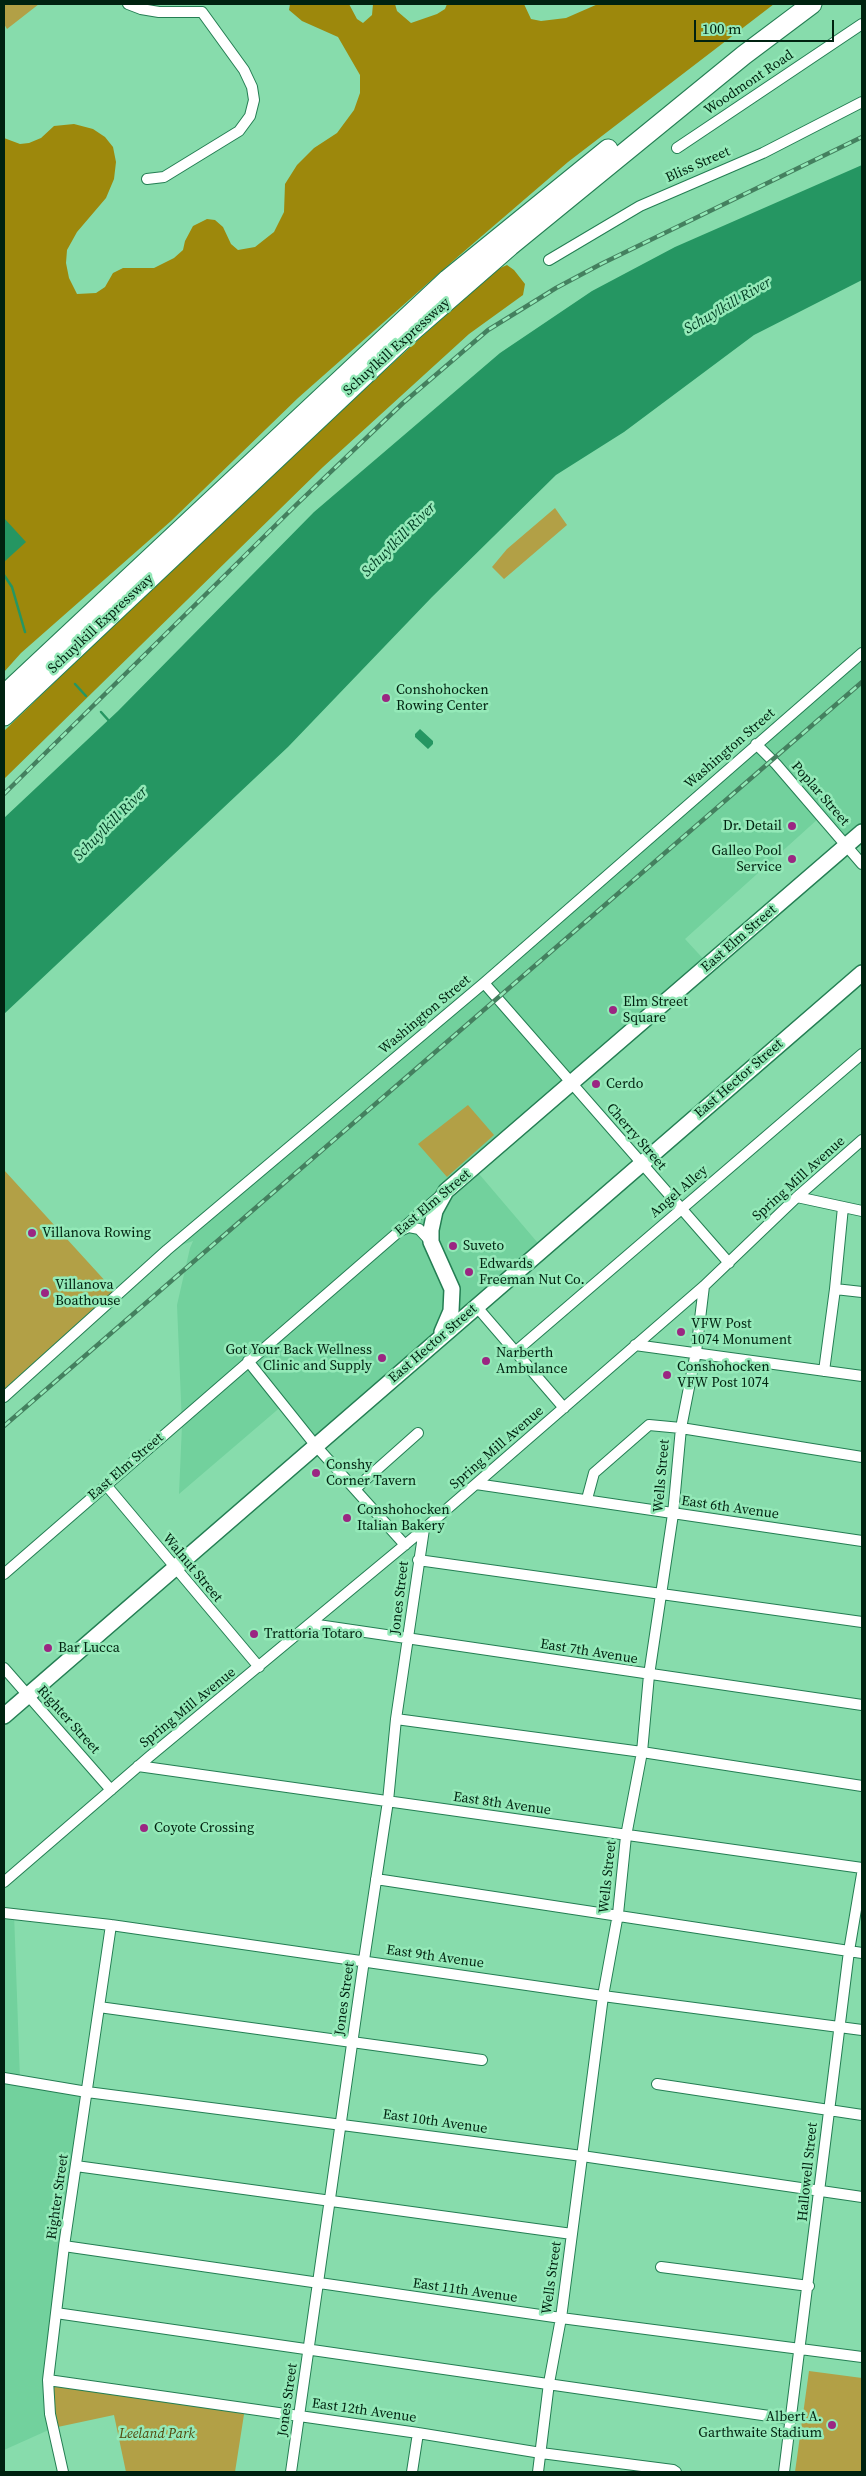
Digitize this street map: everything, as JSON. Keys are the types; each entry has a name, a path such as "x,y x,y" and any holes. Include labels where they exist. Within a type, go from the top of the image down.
{"highway":[{"name":"Schuylkill Expressway","path":"4,695 448,280 791,4"},
{"name":"Schuylkill Expressway","path":"4,716 401,341 518,240 737,61 812,4"}],"main road":[{"name":"East Elm Street","path":"446,1191 862,832"},
{"name":"East Hector Street","path":"4,1716 862,973"},
{"path":"446,1191 434,1211 431,1242 452,1289 461,1302 476,1306"},
{"path":"424,1352 449,1321 452,1289"}],"street":[{"path":"128,4 141,10 159,12 204,8 248,79 254,100 250,116 239,131 164,177 147,179"},
{"name":"Woodmont Road","path":"676,148 862,24"},
{"name":"Bliss Street","path":"549,260 640,206 763,153 862,102"},
{"name":"Washington Street","path":"4,1397 167,1250 484,983 862,653"},
{"name":"Poplar Street","path":"756,744 776,764 862,864"},
{"name":"Cherry Street","path":"484,983 729,1263"},
{"name":"Angel Alley","path":"515,1352 862,1054"},
{"name":"Spring Mill Avenue","path":"4,1882 138,1766 311,1624 564,1408 704,1286 797,1197 862,1140"},
{"name":"East Elm Street","path":"4,1574 446,1191"},
{"path":"797,1197 862,1211"},
{"path":"824,1371 843,1207"},
{"path":"395,1235 405,1228 413,1227 421,1231 431,1242"},
{"name":"Wells Street","path":"538,2472 549,2383 561,2318 603,1996 618,1914 626,1836 642,1752 649,1675 673,1514 681,1428 696,1352 704,1286"},
{"path":"835,1288 862,1292"},
{"path":"476,1306 564,1408"},
{"path":"635,1346 696,1352 862,1376"},
{"name":"Jones Street","path":"248,1361 316,1446 405,1545"},
{"path":"587,1499 594,1473 648,1425 681,1428 862,1457"},
{"path":"355,1489 418,1432"},
{"name":"East 6th Avenue","path":"476,1484 862,1541"},
{"name":"Walnut Street","path":"106,1485 259,1667"},
{"name":"Jones Street","path":"291,2472 388,1801 396,1719 424,1529"},
{"path":"418,1560 862,1622"},
{"name":"East 7th Avenue","path":"311,1624 862,1705"},
{"name":"Righter Street","path":"4,1668 112,1790"},
{"path":"396,1719 642,1752 862,1786"},
{"name":"East 8th Avenue","path":"138,1766 862,1868"},
{"name":"Hallowell Street","path":"784,2472 798,2349 809,2286 828,2110 849,1951 862,1874"},
{"path":"376,1880 618,1914 862,1953"},
{"name":"East 9th Avenue","path":"4,1913 111,1925 603,1996 862,2030"},
{"name":"Righter Street","path":"63,2472 50,2414 48,2380 64,2246 111,1925"},
{"path":"99,2007 482,2060"},
{"name":"East 10th Avenue","path":"4,2078 87,2092 342,2123 582,2156 862,2198"},
{"path":"657,2084 862,2115"},
{"path":"76,2166 572,2234"},
{"name":"East 11th Avenue","path":"64,2246 561,2318 862,2357"},
{"path":"661,2267 809,2286"},
{"path":"56,2313 790,2419"},
{"name":"East 12th Avenue","path":"48,2380 418,2433 541,2453 673,2470 676,2472"},
{"path":"412,2472 418,2433"}],"shaded area":[{"path":"290,4 349,4 357,19 363,23 372,15 373,4 395,4 397,11 411,23 437,14 445,9 447,4 524,4 531,19 541,21 566,18 598,4 774,4 568,162 461,254 298,398 171,521 21,653 4,672 4,138 20,144 29,143 41,138 54,126 74,124 93,129 105,137 113,147 116,162 114,179 106,198 77,232 67,250 66,263 69,278 77,294 96,293 105,287 113,273 123,268 154,268 174,258 183,250 185,241 193,226 207,219 215,220 223,227 231,244 238,250 255,247 274,232 284,212 285,184 297,165 314,148 337,133 354,110 360,93 360,75 338,37 302,21 289,10"},
{"path":"507,265 514,270 525,284 523,295 469,334 323,467 4,779 4,731 242,502 418,340 498,269"},
{"path":"862,653 862,832 847,846 819,818 685,939 709,965 474,1168 543,1249 316,1446 283,1405 179,1494 182,1425 177,1305 193,1241 167,1250"},
{"path":"4,1911 14,1913 20,2080 87,2092 48,2380 53,2428 4,2450"}],"green space":[{"path":"4,4 39,4 7,29 4,24"},
{"path":"555,508 567,525 504,579 492,567 507,549"},
{"path":"468,1105 494,1135 447,1177 418,1144"},
{"name":"Villanova Rowing","path":"4,1170 118,1295 4,1394"},
{"name":"Albert A. Garthwaite Stadium","path":"809,2371 862,2378 862,2472 795,2472"},
{"name":"Leeland Park","path":"48,2380 245,2408 235,2472 126,2472 114,2415 53,2428"}],"water":[{"name":"Schuylkill River","path":"862,165 862,280 754,335 624,432 556,475 432,597 288,747 4,1014 4,818 118,711 314,512 500,353 592,291 675,247"},
{"path":"4,518 26,542 4,562"},
{"path":"420,729 433,741 433,744 428,749 415,737 415,734"}],"waterway":[{"path":"4,575 12,587 25,632"},
{"path":"75,684 86,696"},
{"path":"101,712 110,722"}],"railway":[{"path":"4,794 297,504 403,403 488,330 556,288 601,264 862,137"},
{"path":"4,1426 862,682"}],"place":[{"name":"Conshohocken Rowing Center","path":"386,698"},
{"name":"Dr. Detail","path":"792,826"},
{"name":"Galleo Pool Service","path":"792,859"},
{"name":"Elm Street Square","path":"613,1010"},
{"name":"Cerdo","path":"596,1084"},
{"name":"Villanova Rowing","path":"32,1233"},
{"name":"Suveto","path":"453,1246"},
{"name":"Edwards Freeman Nut Co.","path":"469,1272"},
{"name":"Villanova Boathouse","path":"45,1293"},
{"name":"VFW Post 1074 Monument","path":"681,1332"},
{"name":"Got Your Back Wellness Clinic and Supply","path":"382,1358"},
{"name":"Narberth Ambulance","path":"486,1361"},
{"name":"Conshohocken VFW Post 1074","path":"667,1375"},
{"name":"Conshy Corner Tavern","path":"316,1473"},
{"name":"Conshohocken Italian Bakery","path":"347,1518"},
{"name":"Trattoria Totaro","path":"254,1634"},
{"name":"Bar Lucca","path":"48,1648"},
{"name":"Coyote Crossing","path":"144,1828"},
{"name":"Albert A. Garthwaite Stadium","path":"832,2425"}]}
